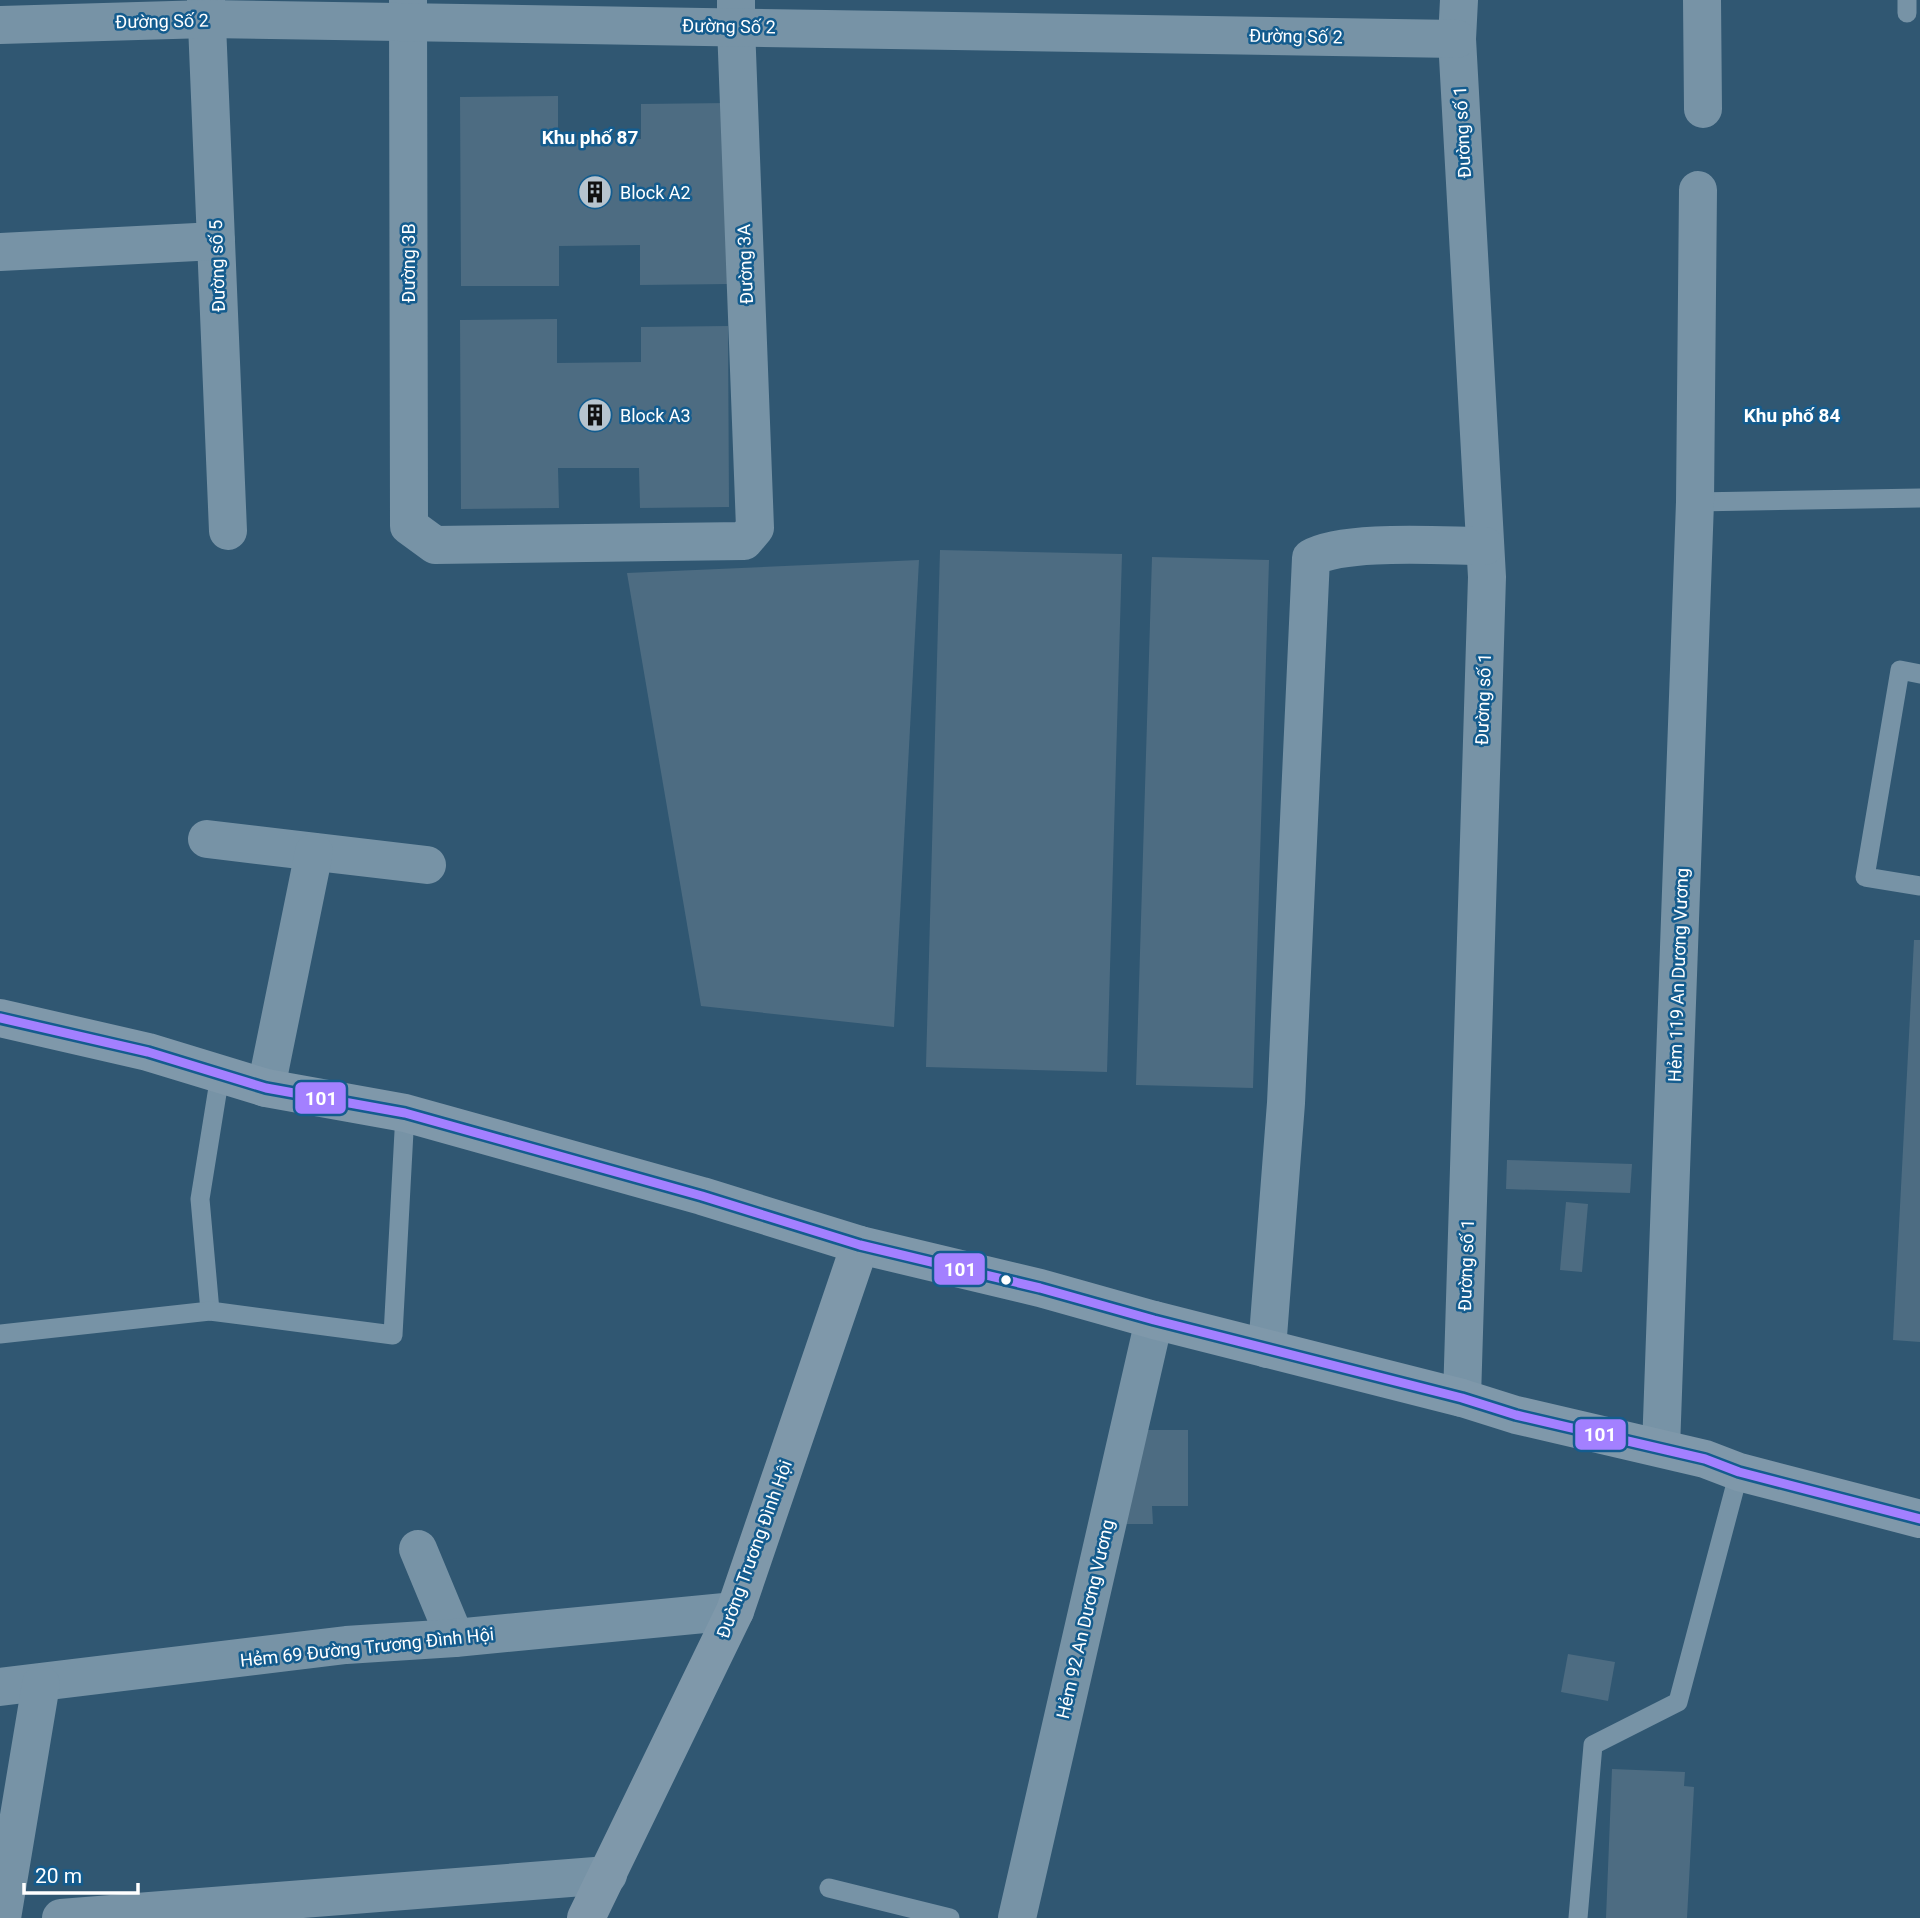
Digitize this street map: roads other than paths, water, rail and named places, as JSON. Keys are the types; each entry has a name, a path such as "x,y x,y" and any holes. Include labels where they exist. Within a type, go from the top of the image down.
{"main road":[{"path":"0,1018 148,1052 266,1088 405,1113 702,1196 860,1245 1040,1288 1154,1320 1462,1398 1516,1415 1705,1459 1739,1472 1920,1519"},
{"name":"Đường Trương Đình Hội","path":"586,1918 735,1611 860,1245"}],"street":[{"name":"Đường số 1","path":"1459,0 1457,39 1486,605 1462,1398"},
{"path":"1702,0 1703,109"},
{"name":"Đường Số 2","path":"0,25 207,10 736,13 1457,39"},
{"name":"Đường số 5","path":"207,10 228,531"},
{"name":"Đường 3B","path":"408,11 409,526 435,545 744,541 755,528"},
{"name":"Đường 3A","path":"736,13 755,528"},
{"name":"Hẻm 119 An Dương Vương","path":"1661,1448 1695,502 1698,190"},
{"path":"0,252 216,241"},
{"path":"1267,1349 1286,1102 1311,558 1330,550 1368,547 1485,546"},
{"path":"207,839 427,865"},
{"path":"266,1088 314,852"},
{"name":"Hẻm 92 An Dương Vương","path":"1017,1918 1154,1320"},
{"path":"418,1549 455,1638"},
{"name":"Hẻm 69 Đường Trương Đình Hội","path":"0,1687 346,1645 455,1638 735,1611"},
{"path":"2,1918 41,1684"},
{"path":"61,1918 608,1874"}],"lane":[{"path":"1695,502 1920,498"},
{"path":"1920,674 1900,670 1865,877 1920,886"},
{"path":"210,1311 200,1199 220,1075"},
{"path":"0,1334 210,1311 393,1335 405,1113"},
{"path":"1578,1918 1593,1745 1678,1702 1739,1472"},
{"path":"829,1888 950,1918"}],"place":[{"name":"Block A2","path":"595,192"},
{"name":"Block A3","path":"595,415"}],"district":[{"name":"Khu phố 87","path":"590,137"},
{"name":"Khu phố 84","path":"1792,415"}]}
